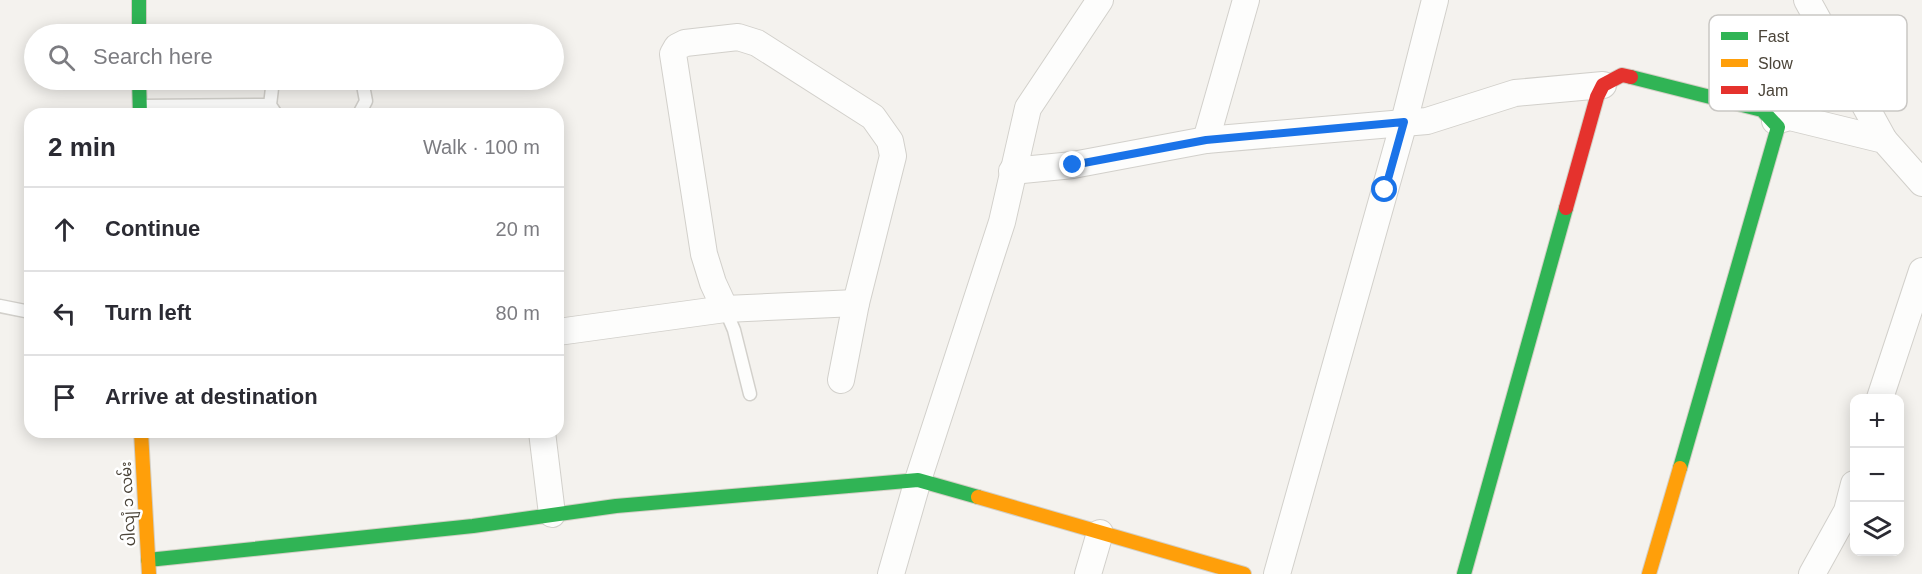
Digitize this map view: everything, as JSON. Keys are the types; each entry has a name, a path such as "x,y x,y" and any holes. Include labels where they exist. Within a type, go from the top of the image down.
{"street":[{"path":"139,0 139,24"},
{"path":"891,574 918,480 1002,222 1028,108 1101,0"},
{"path":"1206,140 1246,0"},
{"path":"1277,574 1404,122 1435,0"},
{"path":"1808,0 1816,15"},
{"path":"725,309 713,283 704,254 673,54 677,47 685,43 730,37 757,43 826,86 873,117 891,141 894,156 856,303 840,380"},
{"path":"1012,171 1073,165 1206,140 1427,121 1515,93 1603,85 1622,75 1709,97"},
{"path":"1464,574 1597,97 1603,85"},
{"path":"139,90 140,108"},
{"path":"1649,574 1778,135 1775,121 1763,111"},
{"path":"1868,111 1884,140 1922,183"},
{"path":"1775,121 1791,117 1884,140"},
{"path":"1882,394 1922,271"},
{"path":"564,331 725,309 856,303"},
{"name":"ပါလျံ ၁ လမ်း","path":"141,438 149,574"},
{"path":"543,438 552,514"},
{"path":"148,560 473,526 616,506 918,480 1244,574"},
{"path":"1812,574 1847,511 1850,499"},
{"path":"1088,574 1100,532"}],"lane":[{"path":"273,90 273,108"},
{"path":"362,108 366,101 364,90"},
{"path":"0,306 24,311"},
{"path":"725,309 734,330 750,394"}],"traffic: fast":[{"path":"139,0 139,24"},
{"path":"1631,77 1709,97"},
{"path":"139,90 140,108"},
{"path":"1680,468 1778,127 1763,111"},
{"path":"1464,574 1566,208"},
{"path":"148,560 473,526 616,506 918,480 978,497"}],"traffic: slow":[{"path":"141,438 149,574"},
{"path":"1649,574 1680,468"},
{"path":"978,497 1244,574"}],"traffic: jam":[{"path":"1566,208 1597,97 1603,85 1622,75 1631,77"}],"route":[{"path":"1073,165 1206,140 1404,122 1385,190"}]}
